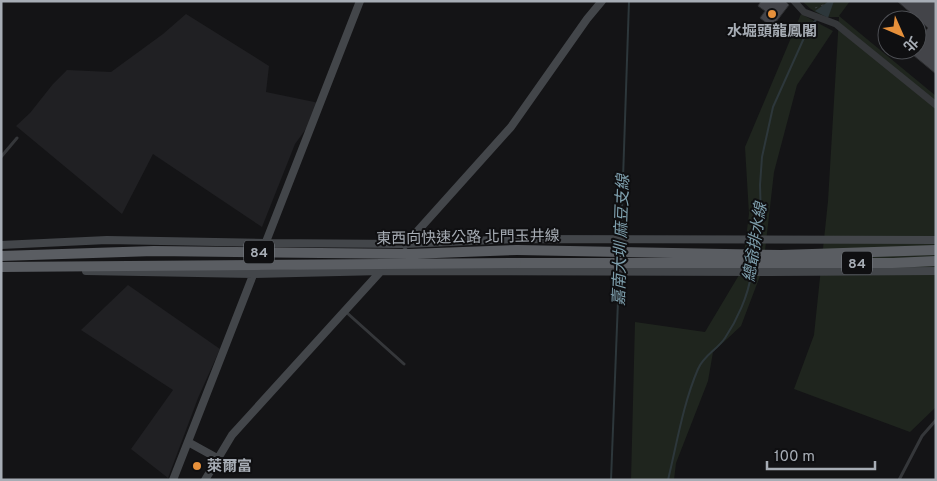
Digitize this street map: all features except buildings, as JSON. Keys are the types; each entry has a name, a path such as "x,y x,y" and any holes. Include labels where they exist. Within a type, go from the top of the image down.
{"highway":[{"name":"東西向快速公路 北門玉井線","path":"1,256 154,251 409,254 518,250 892,263 936,261"},
{"name":"東西向快速公路 北門玉井線","path":"1,267 780,259 936,250"}],"main road":[{"path":"173,480 360,1"},
{"path":"205,480 232,435 511,127 586,19 602,1"},
{"path":"1,244 107,240 405,244 518,238 936,240"},
{"path":"1,272 31,270 253,274 382,271 936,271"},
{"path":"188,442 217,458"}],"street":[{"path":"794,1 804,12 836,24 936,105"}],"lane":[{"path":"1,158 17,138"},
{"path":"345,312 404,364"},
{"path":"899,480 922,436 936,420"}],"path":[{"path":"824,5 826,1"}],"shaded area":[{"path":"802,1 850,1 839,16 877,47 877,60 892,60 936,96 936,407 910,432 794,389 814,335 828,201 839,17 828,17 811,9"},
{"path":"829,1 834,1 828,18 815,11"},
{"path":"186,14 269,66 266,92 324,104 295,144 262,227 153,154 122,214 16,126 30,113 67,70 111,72 163,34"},
{"path":"801,14 833,31 797,85 774,172 763,268 741,326 713,352 708,381 676,463 674,480 631,480 635,322 705,332 742,270 749,214 745,147"},
{"path":"128,285 220,349 198,398 168,478 131,449 173,390 81,330"}],"waterway":[{"name":"嘉南大圳 麻豆支線","path":"621,238 629,1"},
{"name":"總爺排水線","path":"758,238 761,219 760,185 762,157 773,107 808,29 816,20"},
{"name":"嘉南大圳 麻豆支線","path":"611,480 619,275"},
{"name":"總爺排水線","path":"668,480 684,410 698,369 722,342 734,324 745,299 751,275"}],"place":[{"name":"水堀頭龍鳳閣","path":"772,14"},
{"name":"萊爾富","path":"197,466"}]}
